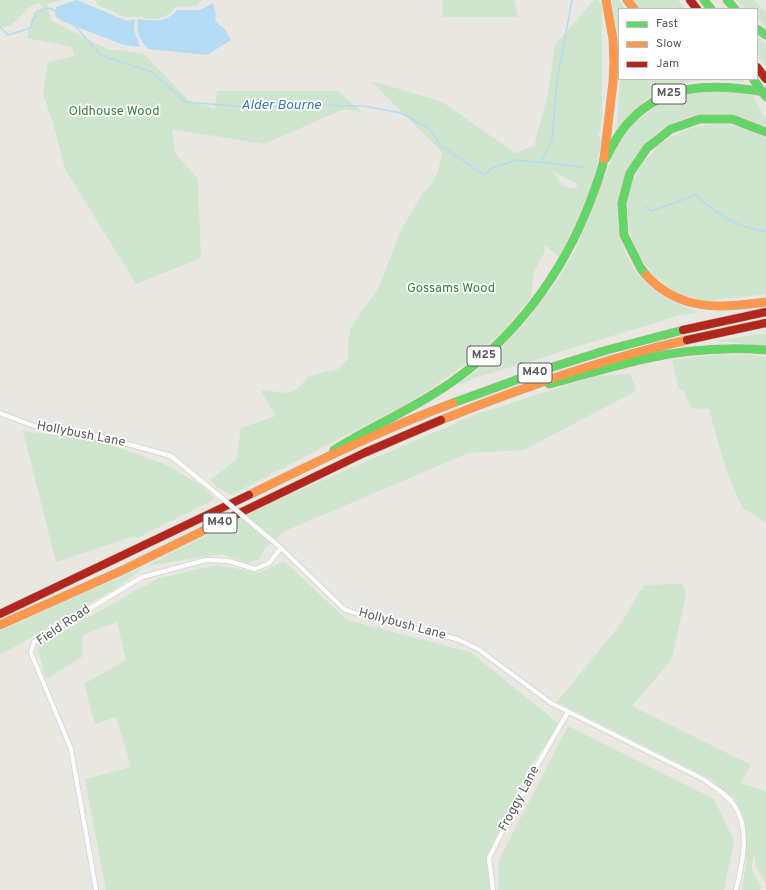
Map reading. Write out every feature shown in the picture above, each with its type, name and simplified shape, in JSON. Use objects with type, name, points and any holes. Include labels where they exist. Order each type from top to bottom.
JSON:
[{"type":"highway","name":"M25","points":[[603,164],[614,62],[606,0]]},
{"type":"highway","points":[[627,0],[633,8]]},
{"type":"highway","points":[[690,0],[696,8]]},
{"type":"highway","points":[[704,0],[710,8]]},
{"type":"highway","points":[[727,0],[735,8]]},
{"type":"highway","points":[[758,68],[766,78]]},
{"type":"highway","points":[[754,80],[766,97]]},
{"type":"highway","name":"M25","points":[[313,464],[344,444],[448,385],[480,360],[509,333],[531,308],[568,251],[585,217],[603,164],[621,131],[632,118],[650,104],[670,94],[686,89],[708,86],[738,87],[766,92]]},
{"type":"highway","points":[[766,132],[742,121],[729,118],[698,119],[665,132],[649,145],[634,164],[624,191],[621,214],[626,240],[634,259],[649,278],[665,291],[687,302],[710,306],[737,306],[766,302]]},
{"type":"highway","name":"M40","points":[[0,614],[216,512],[313,464],[418,416],[546,369],[607,350],[683,329],[766,312]]},
{"type":"highway","name":"M40","points":[[0,626],[137,563],[380,446],[440,420],[560,375],[657,347],[709,334],[766,323]]},
{"type":"highway","name":"M40","points":[[522,389],[557,382],[628,363],[677,352],[708,349],[766,350]]},
{"type":"street","name":"Hollybush Lane","points":[[0,413],[37,427],[99,436],[171,456],[281,548],[344,609],[363,616],[457,639],[478,649],[551,703],[704,779],[729,799],[737,810],[743,830],[743,858],[736,890]]},
{"type":"street","name":"Field Road","points":[[96,890],[71,749],[31,653],[34,642],[142,577],[206,560],[228,561],[255,570],[269,563],[281,548]]},
{"type":"street","name":"Froggy Lane","points":[[493,890],[489,858],[515,806],[528,788],[535,769],[568,712]]},
{"type":"green space","name":"Oldhouse Wood","points":[[0,0],[62,0],[47,4],[52,21],[109,50],[121,50],[144,54],[188,100],[215,109],[217,91],[338,91],[363,113],[344,109],[264,144],[172,129],[175,153],[198,179],[201,258],[136,284],[65,169],[53,123],[43,94],[48,62],[74,56],[72,47],[27,38],[31,20],[43,6],[38,3],[33,5],[10,25],[5,27],[0,26]]},
{"type":"green space","points":[[95,0],[202,0],[196,6],[174,7],[171,13],[158,19],[148,19],[142,17],[125,17],[98,5]]},
{"type":"green space","points":[[443,0],[514,0],[518,17],[442,17]]},
{"type":"green space","name":"Gossams Wood","points":[[594,0],[598,0],[602,6],[602,122],[598,137],[601,137],[597,165],[594,177],[576,223],[559,257],[545,245],[544,253],[534,272],[531,297],[505,329],[475,357],[429,390],[400,407],[231,495],[217,487],[210,480],[236,460],[241,428],[276,416],[262,393],[262,390],[288,393],[294,391],[309,376],[338,369],[348,359],[348,343],[351,327],[379,287],[400,232],[423,193],[428,189],[437,174],[442,152],[371,81],[441,101],[515,153],[534,146],[547,98],[555,45]],"holes":[[[552,171],[578,184],[575,189],[563,186]]]},
{"type":"green space","points":[[612,0],[619,0],[625,8],[618,8],[618,40]]},
{"type":"green space","points":[[631,0],[678,0],[684,8],[638,8]]},
{"type":"green space","points":[[736,0],[754,0],[766,12],[766,26],[758,20],[758,8],[745,8]]},
{"type":"green space","points":[[758,37],[766,44],[766,67],[758,56]]},
{"type":"green space","points":[[620,80],[704,80],[687,82],[670,87],[655,94],[627,117],[614,133],[617,126]]},
{"type":"green space","points":[[723,80],[743,80],[744,82]]},
{"type":"green space","points":[[720,89],[752,94],[766,120],[766,127],[745,119],[722,114],[707,114],[677,121],[652,137],[634,159],[622,186],[618,214],[622,243],[635,269],[657,292],[676,303],[698,312],[677,316],[475,378],[456,386],[489,361],[525,323],[558,279],[575,250],[590,215],[601,181],[605,176],[616,147],[636,119],[641,118],[657,105],[679,94]]},
{"type":"green space","points":[[720,124],[744,128],[766,139],[766,294],[706,301],[677,293],[654,276],[637,254],[629,228],[627,203],[632,183],[642,163],[653,153],[657,146],[672,136],[694,127]]},
{"type":"green space","points":[[766,333],[766,346],[717,341]]},
{"type":"green space","points":[[712,355],[753,355],[766,357],[766,523],[742,507],[726,470],[709,409],[691,408],[684,391],[679,389],[672,360]]},
{"type":"green space","points":[[631,374],[636,391],[524,450],[468,453],[285,531],[265,548],[260,559],[247,563],[222,554],[146,566],[270,503],[477,414],[596,376]]},
{"type":"green space","points":[[23,431],[101,441],[164,464],[202,486],[215,499],[137,538],[134,536],[56,562]]},
{"type":"green space","points":[[284,561],[347,620],[470,652],[559,724],[527,771],[486,858],[490,890],[106,890],[85,779],[131,767],[116,717],[95,724],[84,684],[126,660],[117,622],[83,635],[82,657],[46,679],[37,646],[159,578],[218,565],[259,573]]},
{"type":"green space","points":[[146,566],[116,588],[0,655],[0,631]]},
{"type":"green space","points":[[682,584],[686,594],[672,659],[632,706],[751,765],[741,783],[766,791],[766,884],[756,866],[754,855],[752,865],[753,872],[762,887],[760,890],[742,890],[746,863],[745,821],[734,798],[710,779],[557,702],[619,626],[644,585]]},
{"type":"green space","points":[[568,726],[714,799],[734,841],[724,890],[498,890],[499,860]]},
{"type":"water","points":[[77,0],[127,21],[135,19],[134,30],[140,47],[124,45],[64,22],[55,16],[56,7]]},
{"type":"water","points":[[213,3],[216,14],[215,20],[224,28],[231,40],[207,55],[148,49],[140,39],[137,28],[138,19],[164,19],[169,17],[177,10],[200,10]]},
{"type":"waterway","points":[[541,162],[552,139],[557,81],[572,0]]},
{"type":"waterway","name":"Alder Bourne","points":[[0,27],[8,35],[30,28],[36,12],[49,8],[57,12]]},
{"type":"waterway","name":"Alder Bourne","points":[[74,25],[102,56],[152,72],[185,102],[246,107],[307,105],[363,106],[401,113],[430,129],[440,145],[484,175],[492,168],[517,160],[584,167]]},
{"type":"waterway","name":"Alder Bourne","points":[[645,207],[652,211],[696,195],[720,214],[737,224],[756,230],[766,231]]},
{"type":"traffic: fast","points":[[704,0],[710,8]]},
{"type":"traffic: fast","points":[[727,0],[734,8]]},
{"type":"traffic: fast","points":[[758,30],[766,35]]},
{"type":"traffic: fast","points":[[754,80],[766,97]]},
{"type":"traffic: fast","points":[[606,158],[620,132],[637,114],[653,102],[670,94],[707,87],[726,87],[766,92]]},
{"type":"traffic: fast","points":[[646,275],[640,267],[624,235],[622,203],[630,173],[647,148],[671,129],[700,119],[732,119],[766,132]]},
{"type":"traffic: fast","points":[[334,450],[449,384],[495,347],[515,326],[550,280],[579,229],[600,176],[604,159]]},
{"type":"traffic: fast","points":[[453,403],[546,369],[607,350],[683,330]]},
{"type":"traffic: fast","points":[[549,384],[632,362],[674,353],[720,349],[766,350]]},
{"type":"traffic: slow","points":[[604,159],[614,63],[613,39],[606,0]]},
{"type":"traffic: slow","points":[[627,0],[633,8]]},
{"type":"traffic: slow","points":[[646,275],[659,287],[673,296],[702,305],[733,306],[766,302]]},
{"type":"traffic: slow","points":[[441,420],[562,375],[624,356],[687,340]]},
{"type":"traffic: slow","points":[[249,495],[375,435],[453,403]]},
{"type":"traffic: slow","points":[[0,625],[123,570],[223,521]]},
{"type":"traffic: jam","points":[[690,0],[696,8]]},
{"type":"traffic: jam","points":[[758,68],[766,79]]},
{"type":"traffic: jam","points":[[683,330],[766,312]]},
{"type":"traffic: jam","points":[[687,340],[766,323]]},
{"type":"traffic: jam","points":[[223,521],[364,453],[441,420]]},
{"type":"traffic: jam","points":[[0,614],[249,495]]}]
